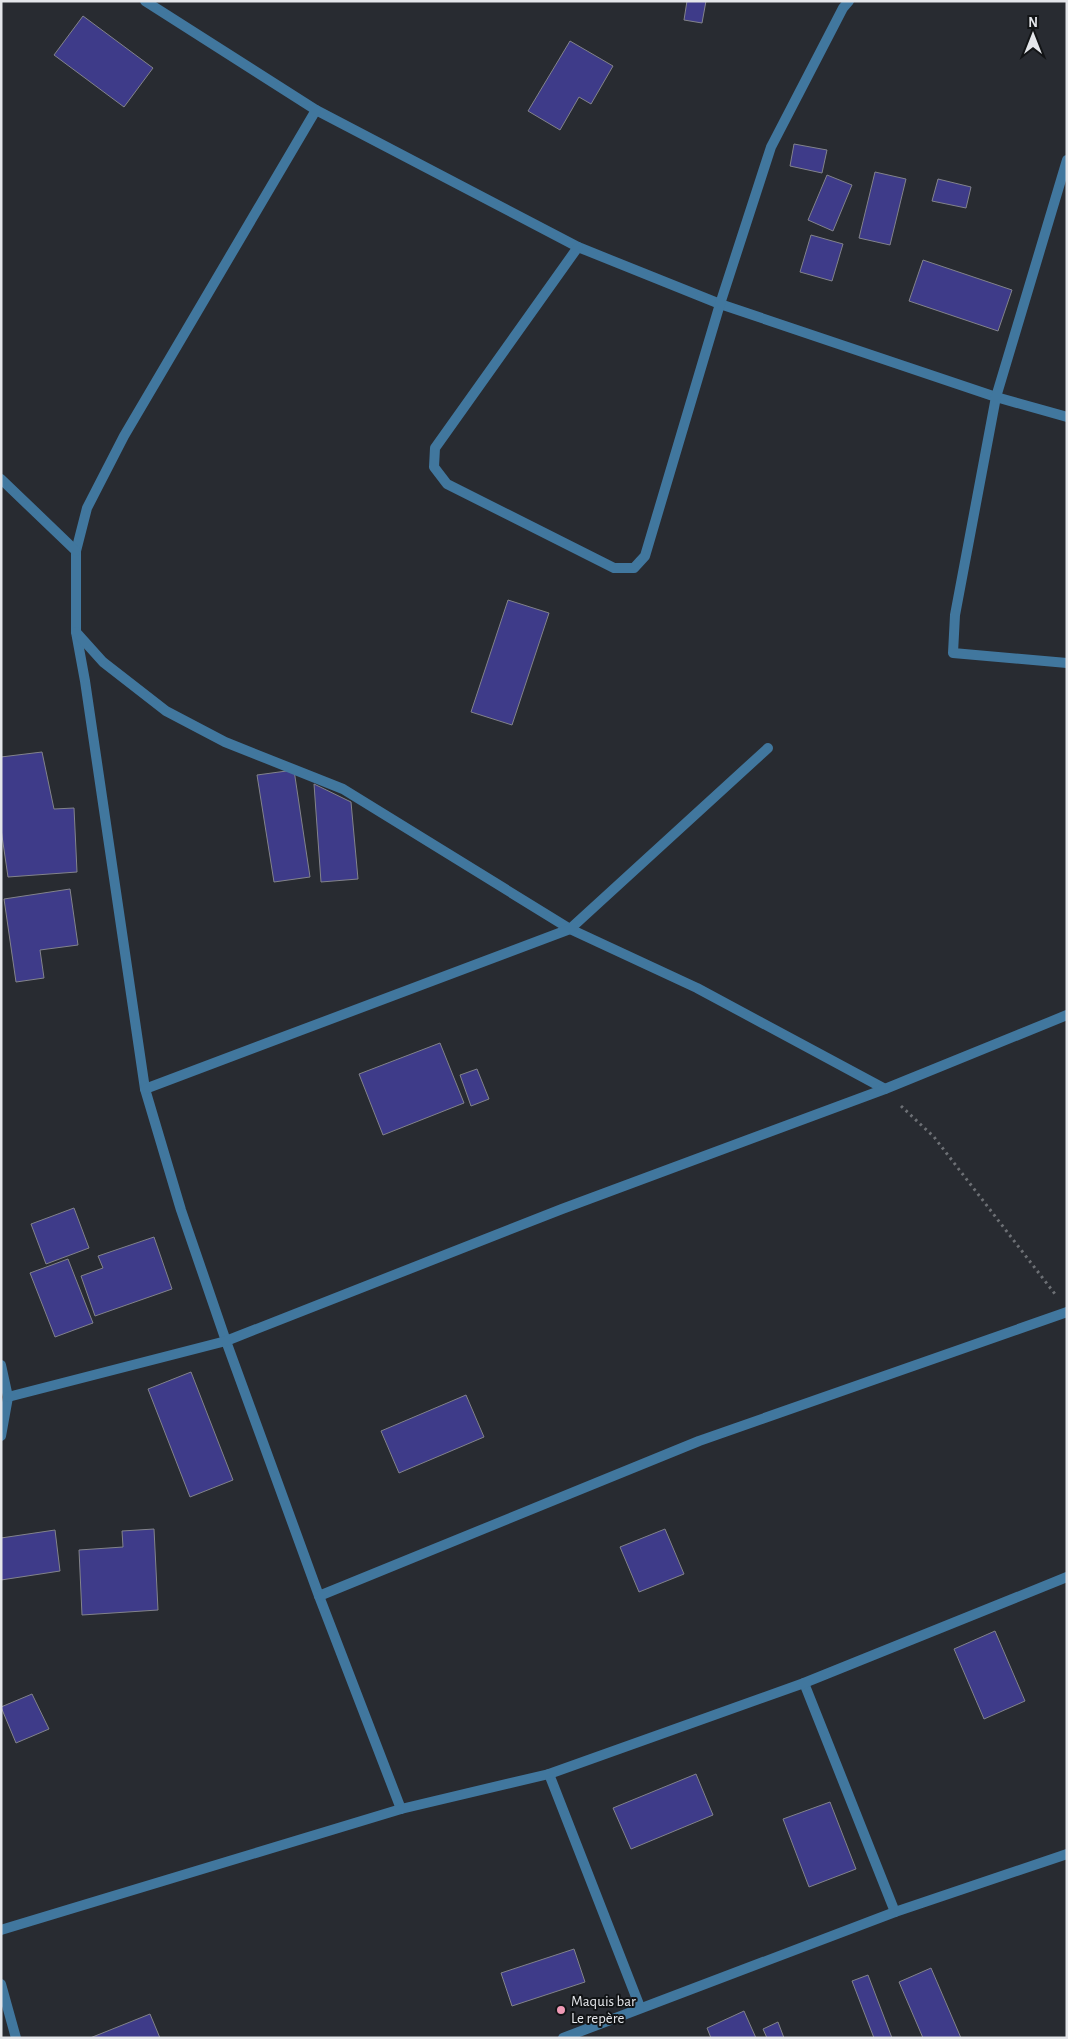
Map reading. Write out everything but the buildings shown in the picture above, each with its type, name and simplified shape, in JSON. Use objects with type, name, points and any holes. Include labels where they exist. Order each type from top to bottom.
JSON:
[{"type":"street","points":[[145,1],[316,110],[578,247],[720,304],[996,397],[1067,416]]},
{"type":"street","points":[[578,247],[435,448],[434,467],[447,484],[614,568],[634,568],[645,556],[720,304],[771,146],[843,8],[849,1]]},
{"type":"street","points":[[316,110],[124,436],[87,508],[76,551],[76,632],[145,1089],[181,1210],[226,1341],[319,1596],[401,1809]]},
{"type":"street","points":[[1067,160],[996,397],[955,615],[953,652],[1067,663]]},
{"type":"street","points":[[1,479],[76,551]]},
{"type":"street","points":[[76,632],[103,662],[166,711],[225,742],[343,789],[570,929],[696,988],[885,1089]]},
{"type":"street","points":[[145,1089],[570,929],[768,748]]},
{"type":"street","points":[[8,1398],[226,1341],[562,1209],[885,1089],[1067,1015]]},
{"type":"street","points":[[319,1596],[699,1441],[1067,1312]]},
{"type":"street","points":[[1,1365],[8,1398],[1,1436]]},
{"type":"street","points":[[1,1930],[401,1809],[549,1774],[804,1683],[1067,1577]]},
{"type":"street","points":[[804,1683],[895,1912]]},
{"type":"street","points":[[549,1774],[640,2007]]},
{"type":"street","points":[[563,2038],[640,2007],[895,1912],[1067,1854]]},
{"type":"street","points":[[1,1984],[16,2038]]},
{"type":"path","points":[[885,1089],[934,1137],[1061,1302]]},
{"type":"place","name":"Maquis bar Le repère","points":[[561,2010]]}]
